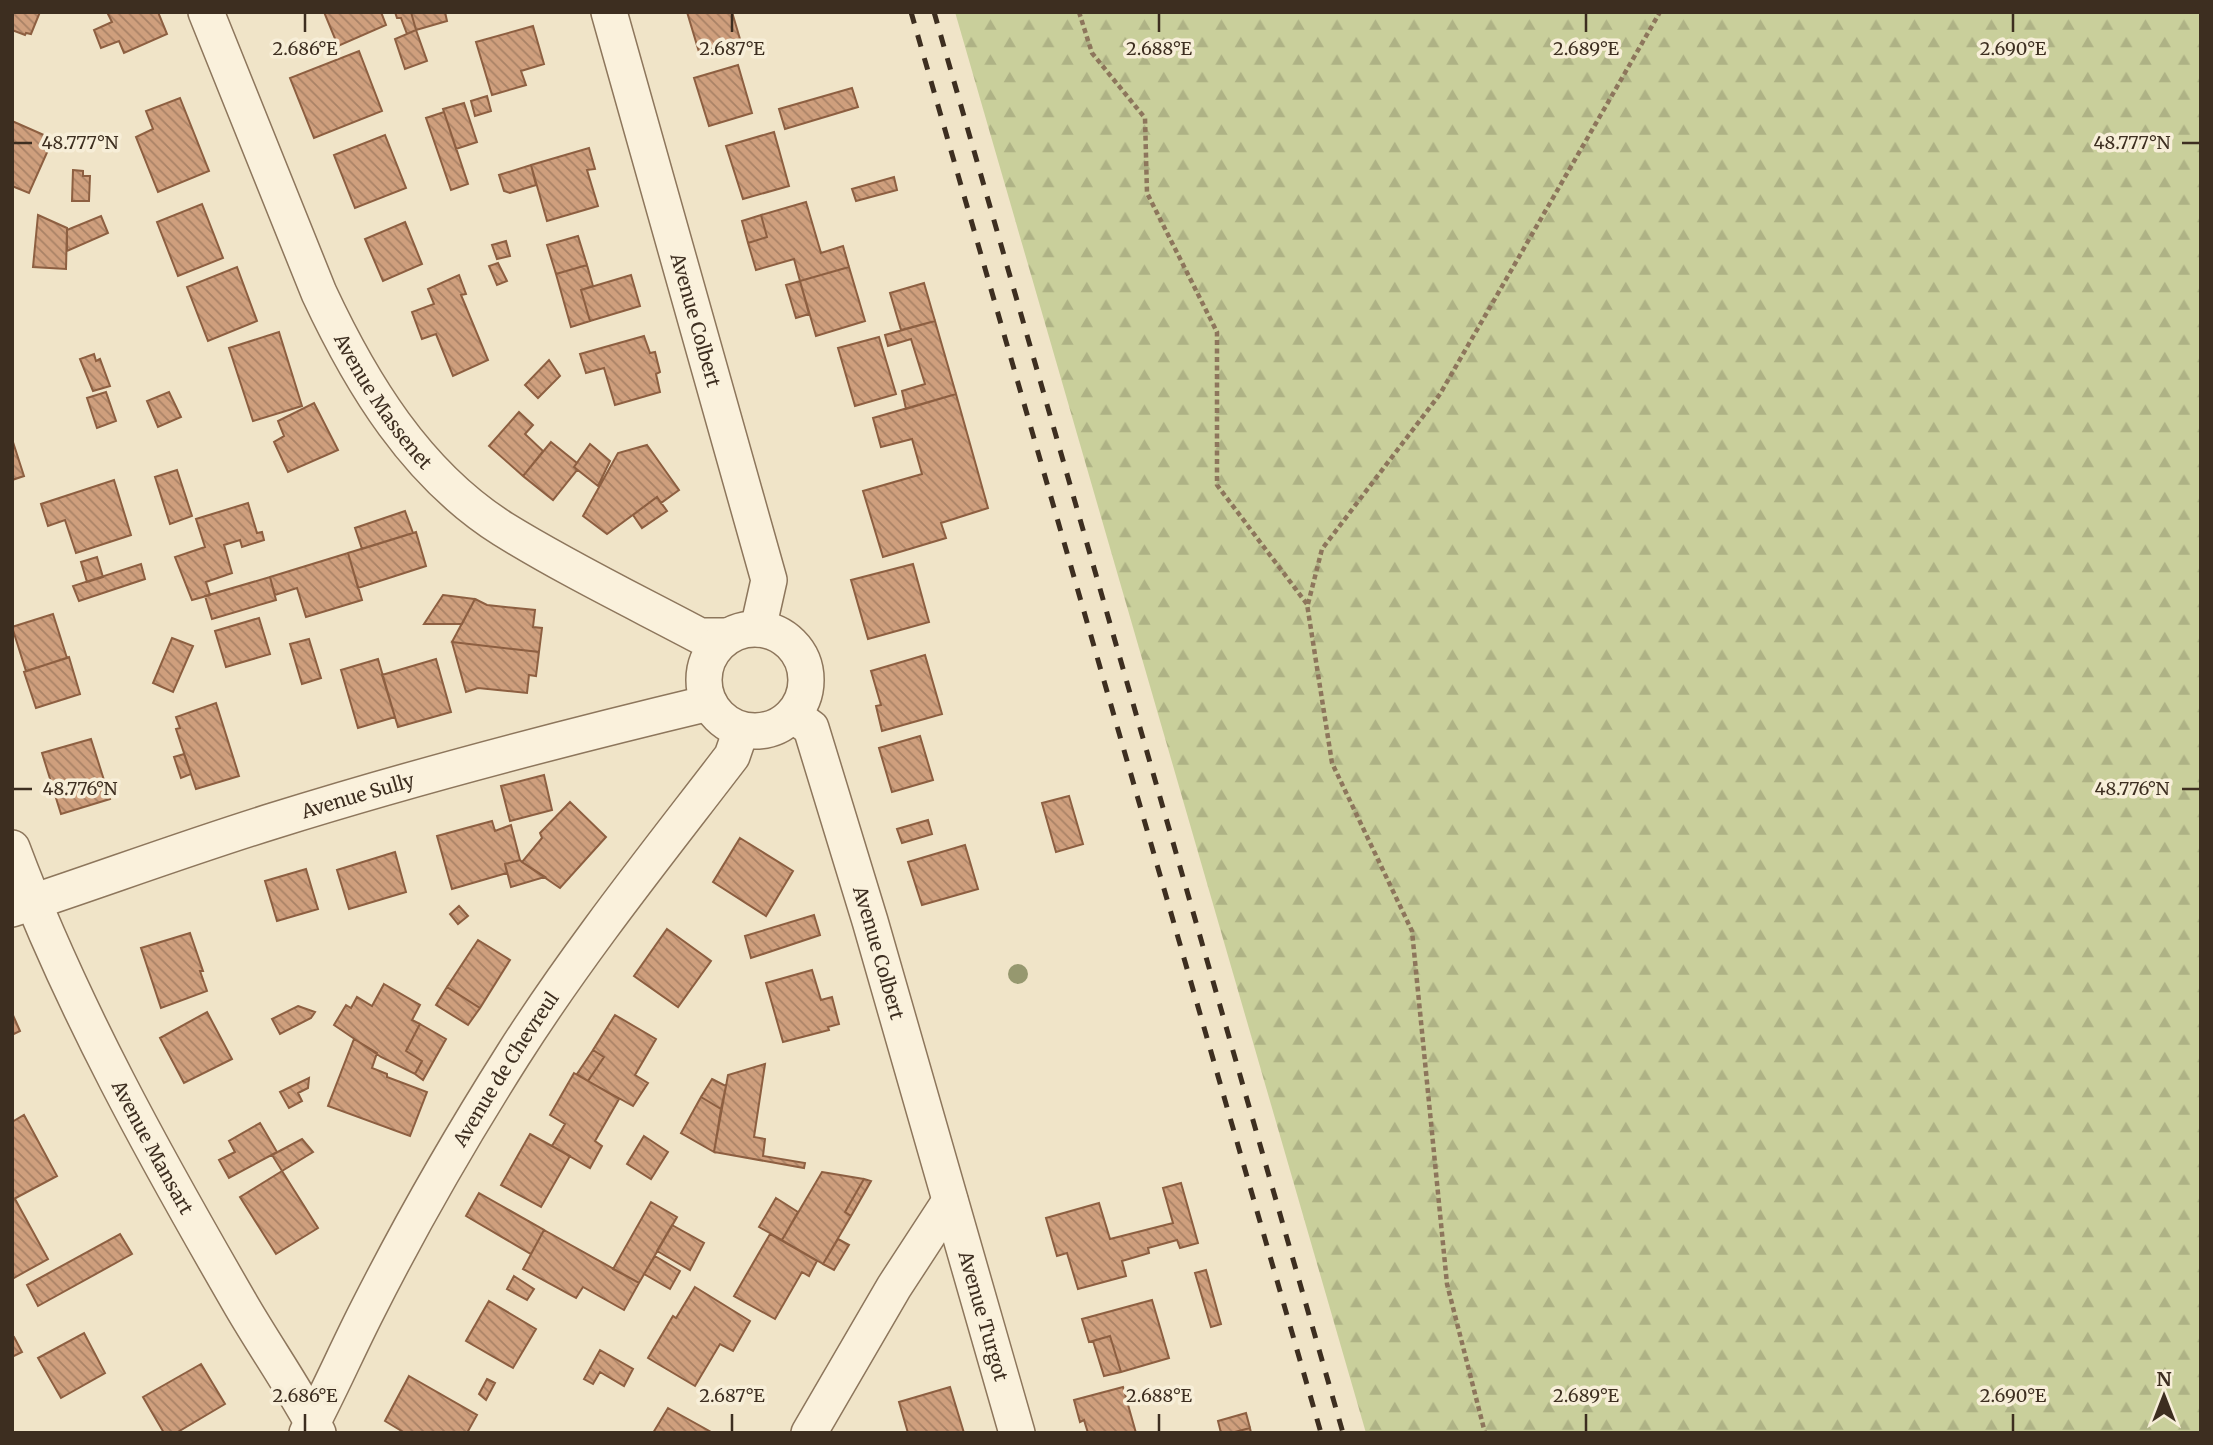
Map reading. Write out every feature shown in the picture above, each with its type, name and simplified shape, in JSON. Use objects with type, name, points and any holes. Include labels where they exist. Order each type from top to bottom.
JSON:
[{"type":"street","name":"Avenue Massenet","points":[[206,12],[313,280],[336,329],[384,411],[412,447],[443,480],[502,528],[700,636],[743,632]]},
{"type":"street","name":"Avenue Colbert","points":[[609,12],[769,580],[743,632]]},
{"type":"street","points":[[743,632],[774,633],[788,641],[799,653],[805,668],[806,685],[802,701],[793,715],[769,730],[741,730],[728,724],[717,715],[709,703],[704,688],[708,659],[717,646],[743,632]]},
{"type":"street","name":"Avenue Sully","points":[[22,906],[160,857],[288,816],[480,761],[709,703]]},
{"type":"street","name":"Avenue Colbert","points":[[793,715],[811,728],[950,1201]]},
{"type":"street","name":"Avenue de Chevreul","points":[[313,1429],[368,1308],[452,1156],[506,1066],[580,954],[732,755],[741,730]]},
{"type":"street","name":"Avenue Mansart","points":[[12,848],[22,906],[197,1228],[313,1429]]},
{"type":"street","points":[[809,1433],[894,1287],[950,1201]]},
{"type":"street","name":"Avenue Turgot","points":[[950,1201],[1017,1433]]},
{"type":"path","points":[[1079,12],[1092,52],[1144,118],[1147,193],[1217,332],[1217,485],[1307,604]]},
{"type":"path","points":[[1485,1433],[1447,1284],[1412,931],[1332,763],[1307,604],[1322,549],[1440,394],[1660,12]]},
{"type":"green space","points":[[955,12],[2201,12],[2201,1433],[1366,1433]]},
{"type":"building","points":[[12,12],[40,12],[31,34],[25,35],[12,30]]},
{"type":"building","points":[[107,12],[158,12],[167,34],[124,53],[119,41],[101,48],[94,30],[112,22]]},
{"type":"building","points":[[324,12],[381,12],[386,25],[338,46]]},
{"type":"building","points":[[395,12],[411,12],[416,30],[407,34],[401,18],[397,18]]},
{"type":"building","points":[[411,12],[445,12],[447,21],[416,30]]},
{"type":"building","points":[[687,12],[732,12],[740,39],[699,52]]},
{"type":"building","points":[[533,26],[544,64],[521,71],[526,85],[492,95],[476,42]]},
{"type":"building","points":[[416,30],[427,61],[405,69],[395,39]]},
{"type":"building","points":[[359,51],[382,111],[314,138],[290,78]]},
{"type":"building","points":[[738,65],[752,113],[709,126],[694,78]]},
{"type":"building","points":[[852,88],[858,107],[785,129],[779,109]]},
{"type":"building","points":[[487,96],[491,111],[475,116],[471,101]]},
{"type":"building","points":[[180,98],[209,171],[158,192],[136,137],[153,129],[146,111]]},
{"type":"building","points":[[464,103],[477,142],[456,149],[443,109]]},
{"type":"building","points":[[444,112],[468,184],[451,190],[426,118]]},
{"type":"building","points":[[12,121],[53,139],[29,193],[12,186]]},
{"type":"building","points":[[774,132],[789,186],[743,199],[726,146]]},
{"type":"building","points":[[385,135],[406,188],[355,208],[334,155]]},
{"type":"building","points":[[589,148],[595,169],[587,170],[598,206],[547,221],[531,165]]},
{"type":"building","points":[[531,165],[536,185],[510,193],[504,191],[499,175]]},
{"type":"building","points":[[73,170],[83,171],[83,176],[90,176],[89,201],[72,201]]},
{"type":"building","points":[[894,177],[897,190],[856,201],[852,189]]},
{"type":"building","points":[[806,202],[821,253],[843,246],[849,267],[800,281],[794,259],[756,270],[748,243],[767,237],[761,215]]},
{"type":"building","points":[[202,204],[223,258],[178,276],[157,222]]},
{"type":"building","points":[[38,215],[67,228],[66,269],[33,267]]},
{"type":"building","points":[[761,215],[767,237],[748,243],[742,221]]},
{"type":"building","points":[[101,216],[108,233],[67,251],[67,230]]},
{"type":"building","points":[[405,222],[422,264],[383,281],[365,239]]},
{"type":"building","points":[[578,236],[587,265],[556,274],[547,245]]},
{"type":"building","points":[[506,241],[510,256],[497,259],[492,245]]},
{"type":"building","points":[[498,263],[507,281],[497,285],[489,266]]},
{"type":"building","points":[[587,265],[593,286],[581,290],[590,321],[571,327],[556,274]]},
{"type":"building","points":[[237,267],[257,321],[208,341],[187,287]]},
{"type":"building","points":[[849,267],[865,321],[816,336],[800,281]]},
{"type":"building","points":[[459,275],[466,294],[461,295],[488,360],[453,376],[436,334],[422,339],[412,312],[434,304],[428,289]]},
{"type":"building","points":[[631,275],[640,306],[590,321],[581,290]]},
{"type":"building","points":[[800,281],[809,314],[796,318],[786,285]]},
{"type":"building","points":[[924,283],[935,321],[901,330],[890,293]]},
{"type":"building","points":[[935,321],[956,394],[906,409],[902,391],[925,384],[911,339],[888,346],[885,335]]},
{"type":"building","points":[[279,332],[302,406],[253,421],[229,348]]},
{"type":"building","points":[[644,336],[650,353],[655,352],[660,372],[656,374],[660,392],[615,405],[604,368],[586,373],[580,354]]},
{"type":"building","points":[[879,337],[896,394],[855,406],[838,348]]},
{"type":"building","points":[[94,354],[96,361],[100,359],[110,386],[93,391],[80,359]]},
{"type":"building","points":[[549,360],[560,376],[538,398],[525,385]]},
{"type":"building","points":[[106,392],[116,421],[97,428],[87,398]]},
{"type":"building","points":[[169,392],[181,417],[158,427],[147,401]]},
{"type":"building","points":[[956,394],[988,508],[941,523],[946,538],[883,557],[863,491],[922,474],[912,439],[881,447],[873,418]]},
{"type":"building","points":[[314,403],[338,450],[288,472],[274,442],[284,436],[278,421]]},
{"type":"building","points":[[519,412],[533,425],[525,434],[543,451],[523,476],[489,446]]},
{"type":"building","points":[[12,439],[24,476],[12,480]]},
{"type":"building","points":[[551,442],[577,463],[574,467],[577,470],[553,500],[523,476]]},
{"type":"building","points":[[590,444],[610,461],[598,486],[574,467]]},
{"type":"building","points":[[647,445],[679,490],[661,503],[657,497],[607,534],[583,516],[618,453]]},
{"type":"building","points":[[177,470],[192,516],[170,524],[155,477]]},
{"type":"building","points":[[114,480],[131,535],[76,553],[65,520],[48,526],[41,504]]},
{"type":"building","points":[[657,497],[667,511],[642,528],[633,515]]},
{"type":"building","points":[[248,503],[257,533],[262,532],[264,540],[242,547],[240,540],[224,545],[232,573],[206,582],[210,595],[192,600],[175,557],[205,547],[196,519]]},
{"type":"building","points":[[405,511],[413,533],[362,549],[355,528]]},
{"type":"building","points":[[416,532],[426,566],[358,588],[348,553]]},
{"type":"building","points":[[348,553],[362,600],[306,617],[297,588],[275,595],[270,577]]},
{"type":"building","points":[[97,557],[103,577],[87,582],[81,562]]},
{"type":"building","points":[[141,564],[145,579],[79,601],[73,586]]},
{"type":"building","points":[[913,564],[929,622],[868,639],[851,580]]},
{"type":"building","points":[[270,577],[276,600],[212,619],[205,596]]},
{"type":"building","points":[[443,595],[475,599],[462,624],[424,624]]},
{"type":"building","points":[[475,599],[487,605],[535,610],[533,627],[542,628],[539,652],[452,642]]},
{"type":"building","points":[[53,614],[67,658],[26,671],[12,627]]},
{"type":"building","points":[[259,618],[270,654],[226,667],[215,631]]},
{"type":"building","points":[[172,638],[193,646],[173,692],[153,683]]},
{"type":"building","points":[[309,639],[321,678],[302,684],[290,644]]},
{"type":"building","points":[[452,642],[539,652],[536,676],[529,675],[527,693],[478,688],[466,692]]},
{"type":"building","points":[[925,655],[942,714],[882,731],[876,706],[881,705],[871,671]]},
{"type":"building","points":[[69,657],[80,694],[36,708],[24,672]]},
{"type":"building","points":[[378,659],[395,717],[358,728],[341,670]]},
{"type":"building","points":[[436,659],[451,712],[398,727],[382,675]]},
{"type":"building","points":[[216,703],[239,776],[196,789],[176,729],[180,728],[176,717]]},
{"type":"building","points":[[920,736],[933,780],[892,792],[879,748]]},
{"type":"building","points":[[91,739],[110,799],[61,814],[42,753]]},
{"type":"building","points":[[184,754],[191,774],[181,778],[174,757]]},
{"type":"building","points":[[544,775],[552,810],[510,821],[501,786]]},
{"type":"building","points":[[1069,796],[1083,844],[1056,852],[1042,803]]},
{"type":"building","points":[[570,802],[606,837],[560,888],[522,862],[542,838],[540,833]]},
{"type":"building","points":[[928,820],[932,834],[902,843],[897,829]]},
{"type":"building","points":[[492,821],[495,831],[511,825],[520,860],[505,864],[507,873],[452,889],[437,836]]},
{"type":"building","points":[[740,838],[793,871],[766,916],[713,882]]},
{"type":"building","points":[[965,845],[978,889],[922,905],[908,862]]},
{"type":"building","points":[[395,852],[406,892],[349,909],[337,870]]},
{"type":"building","points":[[520,860],[545,877],[511,887],[505,864]]},
{"type":"building","points":[[306,869],[318,909],[277,921],[265,881]]},
{"type":"building","points":[[459,906],[468,916],[458,924],[450,914]]},
{"type":"building","points":[[814,915],[820,935],[751,958],[745,936]]},
{"type":"building","points":[[667,929],[711,961],[678,1007],[634,976]]},
{"type":"building","points":[[190,933],[207,991],[161,1008],[141,948]]},
{"type":"building","points":[[478,940],[510,960],[480,1008],[447,987]]},
{"type":"building","points":[[812,970],[821,1000],[832,997],[839,1024],[828,1027],[829,1030],[783,1042],[766,983]]},
{"type":"building","points":[[384,984],[420,1005],[412,1020],[420,1024],[406,1051],[422,1061],[415,1074],[381,1057],[334,1025],[346,1005],[351,1008],[357,997],[372,1006]]},
{"type":"building","points":[[447,987],[480,1008],[468,1025],[436,1005]]},
{"type":"building","points":[[298,1006],[315,1012],[311,1018],[280,1034],[272,1019]]},
{"type":"building","points":[[207,1012],[232,1059],[184,1083],[160,1038]]},
{"type":"building","points":[[12,1013],[20,1031],[12,1035]]},
{"type":"building","points":[[615,1015],[656,1039],[635,1075],[648,1083],[633,1106],[588,1081],[604,1057],[593,1050]]},
{"type":"building","points":[[420,1024],[446,1039],[423,1080],[415,1074],[422,1061],[406,1051]]},
{"type":"building","points":[[354,1039],[377,1053],[372,1068],[387,1074],[387,1077],[427,1092],[410,1136],[328,1106]]},
{"type":"building","points":[[593,1050],[604,1057],[588,1081],[577,1074]]},
{"type":"building","points":[[765,1064],[754,1137],[765,1139],[763,1156],[805,1163],[804,1168],[714,1152],[728,1075]]},
{"type":"building","points":[[574,1073],[619,1099],[595,1141],[602,1146],[590,1168],[552,1146],[565,1124],[550,1115]]},
{"type":"building","points":[[309,1078],[308,1088],[298,1093],[302,1101],[289,1108],[280,1092]]},
{"type":"building","points":[[712,1079],[726,1086],[721,1109],[701,1097]]},
{"type":"building","points":[[701,1097],[721,1109],[714,1152],[681,1133]]},
{"type":"building","points":[[24,1115],[57,1176],[12,1200],[12,1122]]},
{"type":"building","points":[[260,1123],[277,1152],[229,1178],[219,1160],[235,1152],[229,1141]]},
{"type":"building","points":[[530,1134],[570,1156],[541,1207],[501,1185]]},
{"type":"building","points":[[644,1136],[668,1152],[651,1179],[627,1164]]},
{"type":"building","points":[[302,1139],[313,1152],[282,1171],[272,1155]]},
{"type":"building","points":[[282,1171],[318,1228],[276,1254],[240,1197]]},
{"type":"building","points":[[822,1172],[864,1179],[845,1212],[851,1216],[823,1264],[782,1240]]},
{"type":"building","points":[[864,1179],[871,1181],[851,1216],[845,1212]]},
{"type":"building","points":[[1181,1183],[1198,1243],[1180,1248],[1177,1240],[1148,1248],[1149,1253],[1122,1261],[1126,1276],[1078,1289],[1067,1253],[1057,1256],[1046,1218],[1099,1203],[1110,1239],[1173,1223],[1163,1188]]},
{"type":"building","points":[[479,1193],[544,1230],[531,1254],[466,1216]]},
{"type":"building","points":[[776,1198],[798,1212],[782,1240],[759,1227]]},
{"type":"building","points":[[15,1199],[48,1259],[12,1279],[12,1200]]},
{"type":"building","points":[[651,1202],[677,1217],[639,1283],[613,1269]]},
{"type":"building","points":[[672,1225],[704,1243],[690,1270],[657,1251]]},
{"type":"building","points":[[544,1230],[639,1283],[624,1310],[583,1287],[576,1298],[523,1269]]},
{"type":"building","points":[[120,1234],[132,1254],[38,1306],[27,1285]]},
{"type":"building","points":[[770,1234],[817,1261],[809,1276],[802,1272],[775,1319],[734,1296]]},
{"type":"building","points":[[838,1239],[849,1245],[834,1270],[823,1264]]},
{"type":"building","points":[[655,1256],[680,1271],[670,1289],[644,1274]]},
{"type":"building","points":[[1206,1270],[1221,1324],[1211,1327],[1195,1273]]},
{"type":"building","points":[[514,1276],[534,1289],[527,1300],[507,1289]]},
{"type":"building","points":[[695,1287],[750,1321],[733,1351],[720,1344],[695,1386],[648,1358],[673,1316],[676,1318]]},
{"type":"building","points":[[1152,1300],[1169,1358],[1121,1372],[1110,1336],[1089,1342],[1082,1319]]},
{"type":"building","points":[[489,1301],[536,1329],[513,1368],[466,1341]]},
{"type":"building","points":[[84,1333],[105,1373],[61,1398],[38,1358]]},
{"type":"building","points":[[1110,1336],[1121,1372],[1104,1376],[1093,1341]]},
{"type":"building","points":[[14,1337],[22,1352],[12,1357],[12,1338]]},
{"type":"building","points":[[600,1350],[633,1369],[624,1386],[600,1372],[593,1384],[584,1379]]},
{"type":"building","points":[[201,1364],[225,1404],[176,1433],[164,1433],[143,1397]]},
{"type":"building","points":[[409,1376],[477,1415],[467,1433],[405,1433],[385,1421]]},
{"type":"building","points":[[487,1379],[495,1383],[486,1400],[479,1394]]},
{"type":"building","points":[[950,1387],[964,1433],[908,1433],[899,1402]]},
{"type":"building","points":[[1123,1387],[1136,1433],[1088,1433],[1084,1420],[1080,1422],[1074,1400]]},
{"type":"building","points":[[668,1408],[711,1432],[653,1433]]},
{"type":"building","points":[[1246,1413],[1250,1428],[1221,1433],[1218,1421]]},
{"type":"building","points":[[1250,1428],[1251,1433],[1231,1433]]},
{"type":"railway","points":[[911,12],[1321,1433]]},
{"type":"railway","points":[[934,12],[1343,1433]]}]
